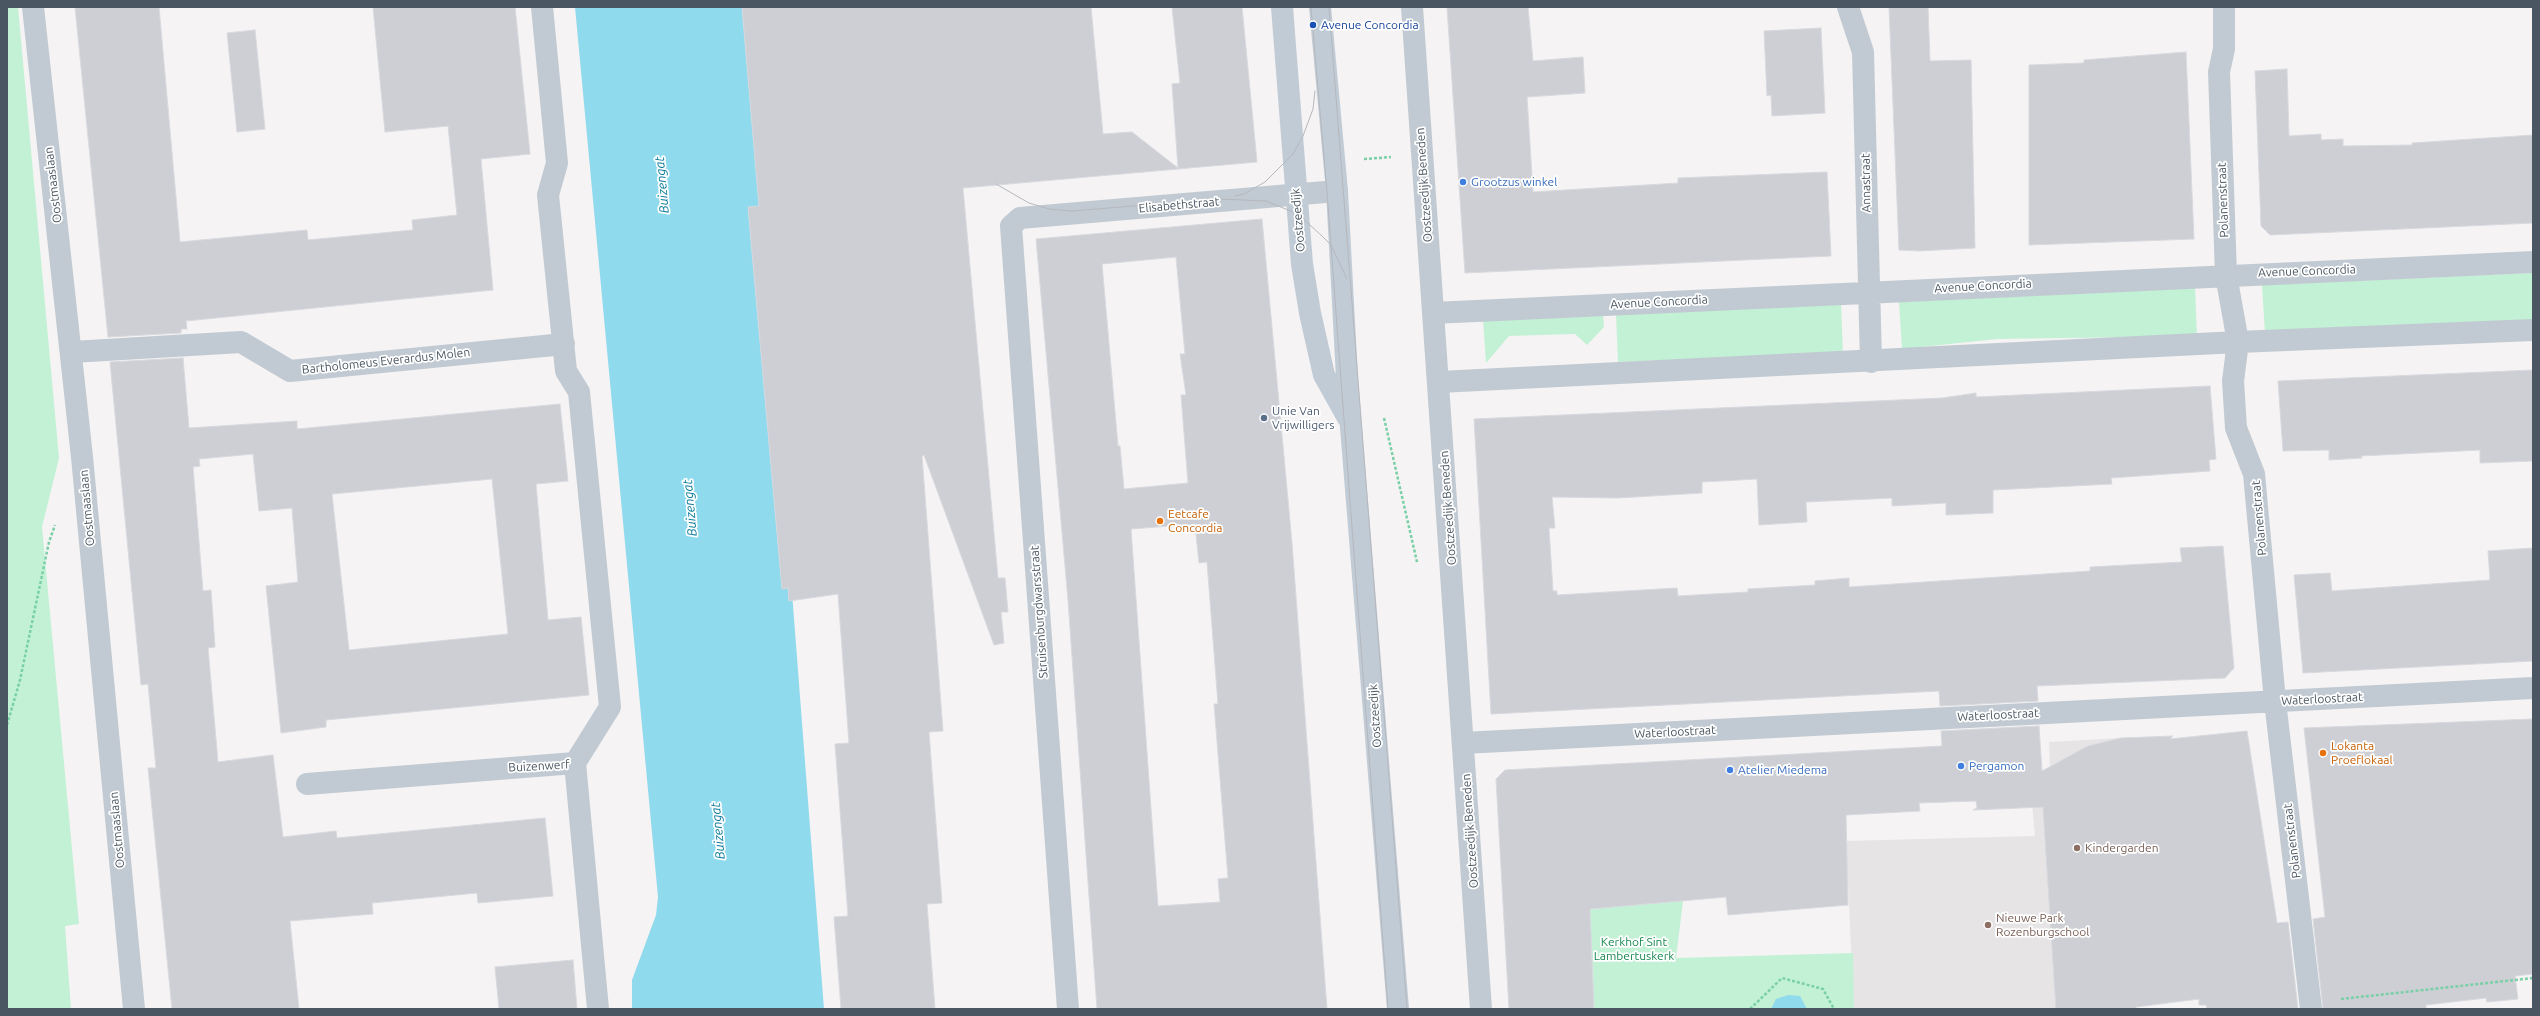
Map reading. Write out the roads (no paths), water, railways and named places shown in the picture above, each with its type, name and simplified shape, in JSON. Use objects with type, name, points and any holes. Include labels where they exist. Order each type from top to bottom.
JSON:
[{"type":"street","name":"Oostmaaslaan","points":[[33,7],[72,352],[134,1009]]},
{"type":"street","points":[[542,7],[557,163],[548,195],[566,371],[579,392],[610,707],[575,762]]},
{"type":"street","name":"Oostzeedijk","points":[[1282,7],[1296,195],[1303,271],[1310,313],[1324,375],[1352,424]]},
{"type":"street","name":"Oostzeedijk","points":[[1320,7],[1337,191],[1352,424],[1398,1009]]},
{"type":"street","name":"Oostzeedijk Beneden","points":[[1412,7],[1464,743],[1481,1009]]},
{"type":"street","name":"Annastraat","points":[[1848,7],[1863,52],[1871,362]]},
{"type":"street","name":"Polanenstraat","points":[[2224,7],[2224,49],[2218,72],[2226,275],[2238,342],[2233,382],[2236,428],[2254,474],[2275,701],[2311,1006]]},
{"type":"street","name":"Elisabethstraat","points":[[1020,218],[1337,191]]},
{"type":"street","name":"Struisenburgdwarsstraat","points":[[1020,218],[1011,226],[1068,1009]]},
{"type":"street","name":"Avenue Concordia","points":[[1433,313],[2226,275],[2533,262]]},
{"type":"street","points":[[1439,382],[1871,362],[2238,342],[2533,330]]},
{"type":"street","name":"Bartholomeus Everardus Molen","points":[[72,352],[241,342],[290,371],[564,344]]},
{"type":"street","name":"Waterloostraat","points":[[1464,743],[2533,688]]},
{"type":"street","name":"Buizenwerf","points":[[307,784],[575,762],[598,1009]]},
{"type":"water","name":"Buizengat","points":[[575,7],[747,7],[824,1009],[632,1009],[632,980],[656,915],[658,897]]},
{"type":"water","points":[[1788,995],[1800,996],[1807,1009],[1771,1009],[1776,999]]},
{"type":"tram line","points":[[1311,7],[1327,192],[1388,1009]]},
{"type":"tram line","points":[[1329,7],[1407,1009]]},
{"type":"tram line","points":[[1235,196],[1244,194],[1265,182],[1293,154],[1303,136],[1313,109],[1315,91]]},
{"type":"tram line","points":[[996,184],[1029,203],[1049,209],[1072,211],[1219,199],[1266,201],[1298,214],[1322,236],[1331,245],[1347,279]]},
{"type":"place","name":"Avenue Concordia","points":[[1313,25]]},
{"type":"place","name":"Grootzus winkel","points":[[1463,182]]},
{"type":"place","name":"Unie Van Vrijwilligers","points":[[1264,418]]},
{"type":"place","name":"Eetcafe Concordia","points":[[1160,521]]},
{"type":"place","name":"Lokanta Proeflokaal","points":[[2323,753]]},
{"type":"place","name":"Pergamon","points":[[1961,766]]},
{"type":"place","name":"Atelier Miedema","points":[[1730,770]]},
{"type":"place","name":"Kindergarden","points":[[2077,848]]},
{"type":"place","name":"Nieuwe Park Rozenburgschool","points":[[1988,925]]},
{"type":"park label","name":"Kerkhof Sint Lambertuskerk","points":[[1634,949]]}]
